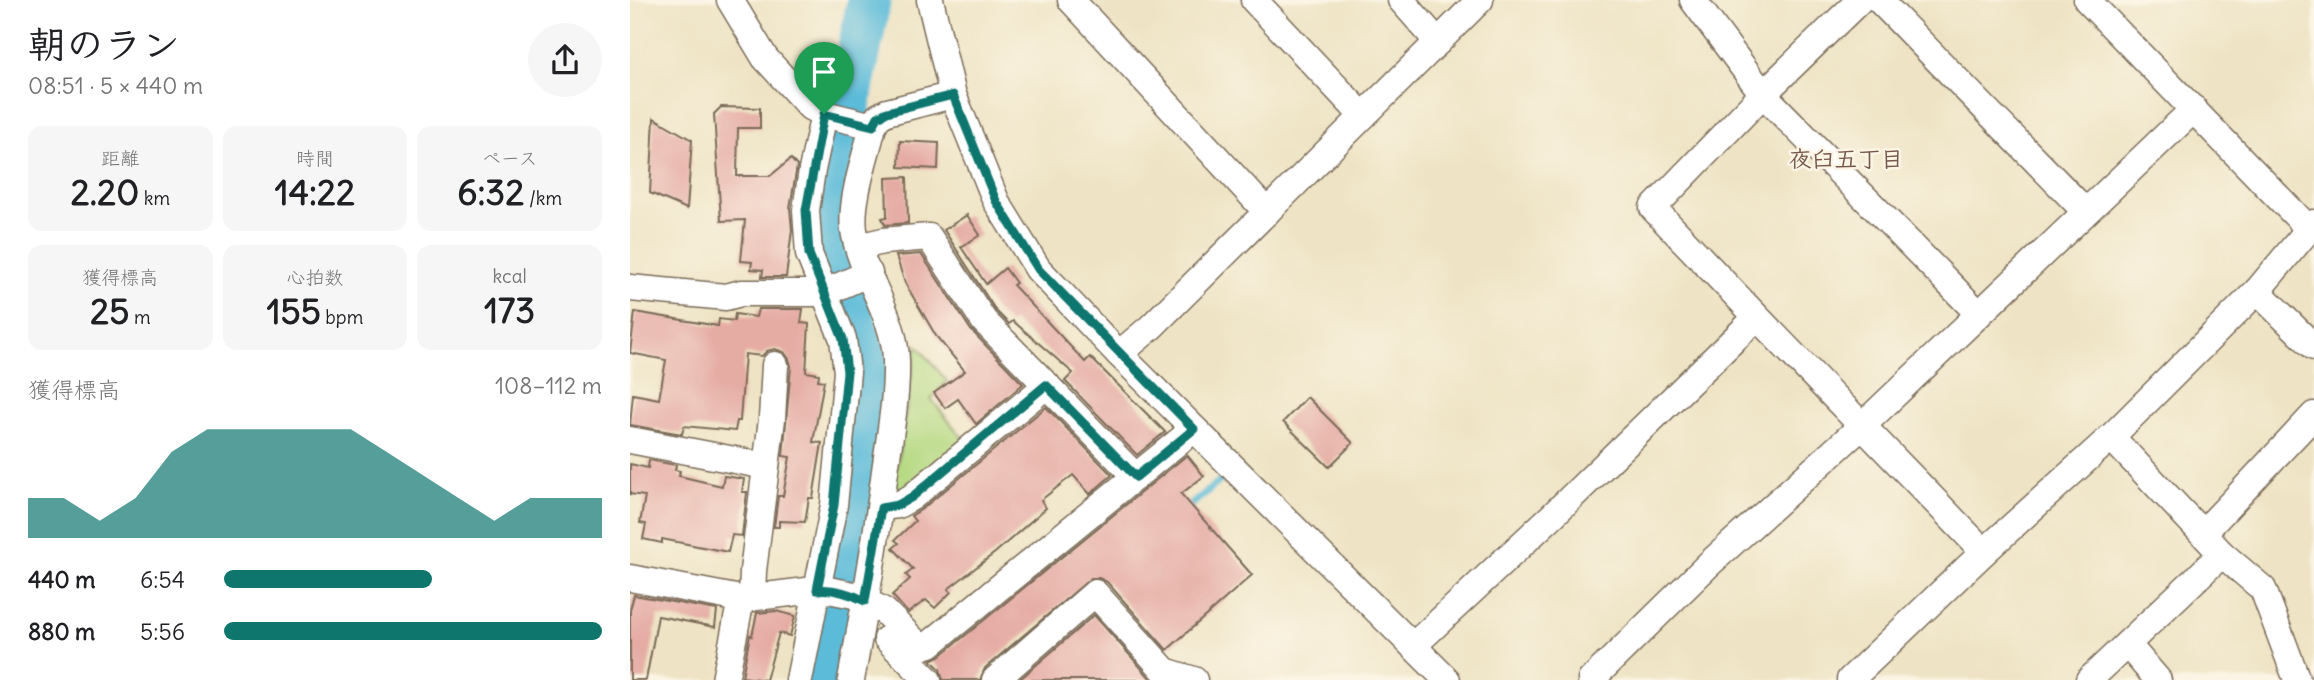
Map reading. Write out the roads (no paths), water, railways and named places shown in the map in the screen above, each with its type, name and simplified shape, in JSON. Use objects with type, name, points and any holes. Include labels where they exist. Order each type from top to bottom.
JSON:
[{"type":"street","points":[[730,0],[765,58],[810,107],[829,115],[868,124]]},
{"type":"street","points":[[930,0],[953,95],[996,201],[1038,269],[1119,354],[1447,680]]},
{"type":"street","points":[[1071,0],[1267,212]]},
{"type":"street","points":[[1254,0],[1363,116]]},
{"type":"street","points":[[1401,0],[1438,42]]},
{"type":"street","points":[[1119,354],[1152,327],[1480,0]]},
{"type":"street","points":[[1693,0],[1763,94],[1979,314]]},
{"type":"street","points":[[1860,0],[1763,94],[1653,208],[1984,552]]},
{"type":"street","points":[[1879,0],[2085,211]]},
{"type":"street","points":[[1850,680],[1984,552],[2111,437],[2257,291],[2311,226],[2087,0]]},
{"type":"street","points":[[851,680],[881,508],[895,402],[896,357],[887,318],[858,247],[854,228],[868,124],[887,112],[953,95]]},
{"type":"street","points":[[1591,680],[1709,564],[1863,425],[2194,109]]},
{"type":"street","points":[[800,680],[834,505],[847,372],[843,339],[809,254],[806,210],[829,115]]},
{"type":"street","points":[[858,247],[883,241],[929,237],[984,321],[1136,477]]},
{"type":"street","points":[[630,288],[726,297],[741,293],[824,293],[869,273]]},
{"type":"street","points":[[2257,291],[2314,347]]},
{"type":"street","points":[[1413,646],[1552,516],[1756,318]]},
{"type":"street","points":[[726,680],[753,571],[775,365]]},
{"type":"street","points":[[881,508],[898,505],[912,497],[1046,385]]},
{"type":"street","points":[[2203,533],[2314,415]]},
{"type":"street","points":[[630,578],[747,599],[823,589],[854,595],[884,611],[920,647],[930,644],[1194,429]]},
{"type":"street","points":[[2111,437],[2222,554],[2263,589],[2297,680]]},
{"type":"street","points":[[630,440],[766,466]]},
{"type":"street","points":[[2089,680],[2222,554]]},
{"type":"street","points":[[995,680],[1095,593],[1165,671],[1194,680]]},
{"type":"street","points":[[865,601],[881,632],[928,680]]},
{"type":"street","points":[[2127,644],[2158,680]]},
{"type":"waterway","points":[[822,680],[853,513],[868,366],[824,229],[869,0]]},
{"type":"waterway","points":[[1185,510],[1221,480]]},
{"type":"district","name":"夜臼五丁目","points":[[1846,159]]}]
